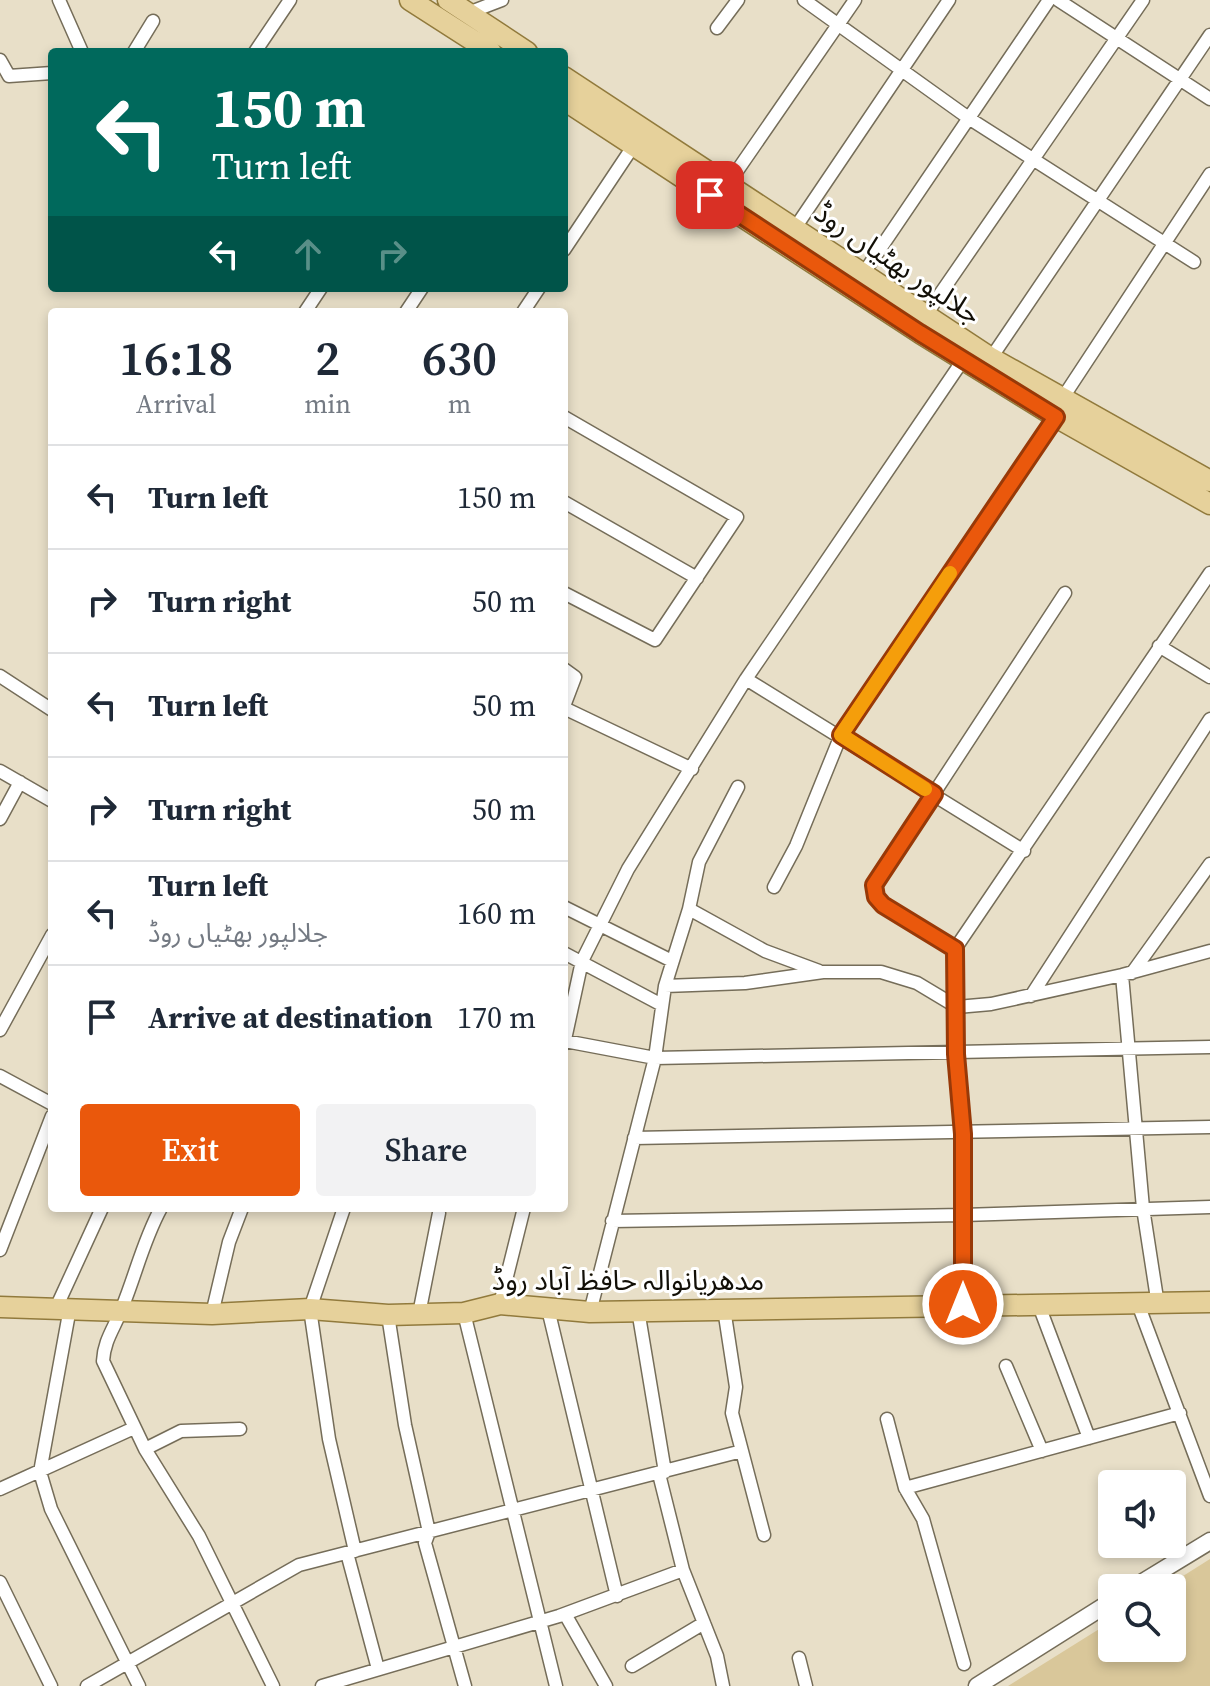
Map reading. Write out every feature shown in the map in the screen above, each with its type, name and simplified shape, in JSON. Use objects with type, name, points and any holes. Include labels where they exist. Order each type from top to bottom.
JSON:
[{"type":"main road","points":[[410,0],[485,48]]},
{"type":"main road","points":[[448,0],[521,48]]},
{"type":"main road","name":"جلالپور بھٹیاں روڈ","points":[[568,80],[991,358],[1059,408],[1210,504]]},
{"type":"main road","name":"جلالپور بھٹیاں روڈ","points":[[568,103],[963,360],[1210,481]]},
{"type":"main road","name":"مدھریانوالہ حافظ آباد روڈ","points":[[0,1307],[212,1314],[310,1309],[388,1315],[464,1313],[500,1304],[590,1312],[1210,1302]]},
{"type":"street","points":[[59,0],[80,48]]},
{"type":"street","points":[[258,48],[290,0]]},
{"type":"street","points":[[468,13],[502,0]]},
{"type":"street","points":[[717,28],[738,0]]},
{"type":"street","points":[[804,0],[970,119],[1194,262]]},
{"type":"street","points":[[728,184],[855,0]]},
{"type":"street","points":[[795,228],[949,0]]},
{"type":"street","points":[[863,274],[1049,0]]},
{"type":"street","points":[[1058,0],[1210,99]]},
{"type":"street","points":[[925,316],[1143,0]]},
{"type":"street","points":[[136,48],[153,21]]},
{"type":"street","points":[[991,358],[1210,35]]},
{"type":"street","points":[[0,60],[9,76],[48,73]]},
{"type":"street","points":[[568,244],[634,145]]},
{"type":"street","points":[[774,887],[796,846],[841,735],[1059,408],[1210,174]]},
{"type":"street","points":[[568,1024],[582,961],[599,923],[746,679],[963,360]]},
{"type":"street","points":[[568,419],[737,517],[659,636],[650,641],[568,595]]},
{"type":"street","points":[[568,504],[697,578]]},
{"type":"street","points":[[963,1304],[963,1134],[956,1054],[955,949],[1210,573]]},
{"type":"street","points":[[955,949],[883,905],[876,897],[874,885],[1065,593]]},
{"type":"street","points":[[1159,646],[1210,677]]},
{"type":"street","points":[[568,672],[575,677],[575,683],[568,698]]},
{"type":"street","points":[[0,676],[48,707]]},
{"type":"street","points":[[746,679],[1024,851]]},
{"type":"street","points":[[568,709],[692,769]]},
{"type":"street","points":[[1031,996],[1210,719]]},
{"type":"street","points":[[0,771],[48,799]]},
{"type":"street","points":[[0,819],[20,782]]},
{"type":"street","points":[[590,1312],[655,1058],[660,1004],[689,909],[699,862],[738,787]]},
{"type":"street","points":[[1210,864],[1127,974],[1148,1304],[1180,1413],[1210,1496]]},
{"type":"street","points":[[568,909],[672,961]]},
{"type":"street","points":[[689,909],[765,951],[823,972]]},
{"type":"street","points":[[0,1030],[48,942]]},
{"type":"street","points":[[665,986],[745,983],[823,972],[881,972],[917,983],[957,1007],[1031,996],[1210,951]]},
{"type":"street","points":[[568,955],[660,1004]]},
{"type":"street","points":[[568,980],[577,982]]},
{"type":"street","points":[[568,1044],[655,1058],[1210,1047]]},
{"type":"street","points":[[0,1076],[48,1102]]},
{"type":"street","points":[[0,1250],[48,1126]]},
{"type":"street","points":[[634,1138],[1137,1131],[1210,1127]]},
{"type":"street","points":[[612,1221],[1210,1207]]},
{"type":"street","points":[[100,1212],[63,1308],[40,1472],[51,1509],[139,1686]]},
{"type":"street","points":[[159,1212],[141,1247],[122,1310],[104,1345],[103,1361],[145,1449],[199,1536],[273,1686]]},
{"type":"street","points":[[212,1314],[229,1242],[240,1212]]},
{"type":"street","points":[[343,1212],[310,1309],[329,1439],[378,1669]]},
{"type":"street","points":[[500,1304],[523,1212]]},
{"type":"street","points":[[419,1314],[439,1213]]},
{"type":"street","points":[[1038,1303],[1089,1438]]},
{"type":"street","points":[[548,1309],[617,1596]]},
{"type":"street","points":[[724,1309],[736,1387],[732,1413],[764,1535]]},
{"type":"street","points":[[638,1310],[662,1473],[683,1570],[717,1656],[723,1686]]},
{"type":"street","points":[[464,1313],[556,1686]]},
{"type":"street","points":[[388,1315],[405,1425],[429,1532],[425,1543],[465,1686]]},
{"type":"street","points":[[1006,1366],[1042,1451]]},
{"type":"street","points":[[905,1488],[1180,1413]]},
{"type":"street","points":[[887,1419],[905,1488],[923,1519],[964,1664]]},
{"type":"street","points":[[0,1489],[134,1428]]},
{"type":"street","points":[[145,1449],[181,1431],[240,1429]]},
{"type":"street","points":[[87,1686],[299,1565],[742,1451]]},
{"type":"street","points":[[1156,1574],[1210,1541]]},
{"type":"street","points":[[322,1686],[538,1619],[565,1614],[683,1570]]},
{"type":"street","points":[[0,1582],[51,1686]]},
{"type":"street","points":[[977,1686],[1098,1610]]},
{"type":"street","points":[[565,1614],[606,1686]]},
{"type":"street","points":[[632,1666],[704,1623]]},
{"type":"street","points":[[799,1658],[806,1686]]},
{"type":"shaded area","points":[[1210,1559],[1210,1686],[1008,1686],[1098,1630],[1098,1662],[1186,1662],[1186,1574]]},
{"type":"slow traffic","points":[[925,789],[841,735],[950,573]]},
{"type":"route","points":[[710,195],[920,333],[1056,417],[841,735],[934,794],[874,885],[876,897],[883,905],[955,949],[956,1054],[963,1134],[963,1304]]}]
